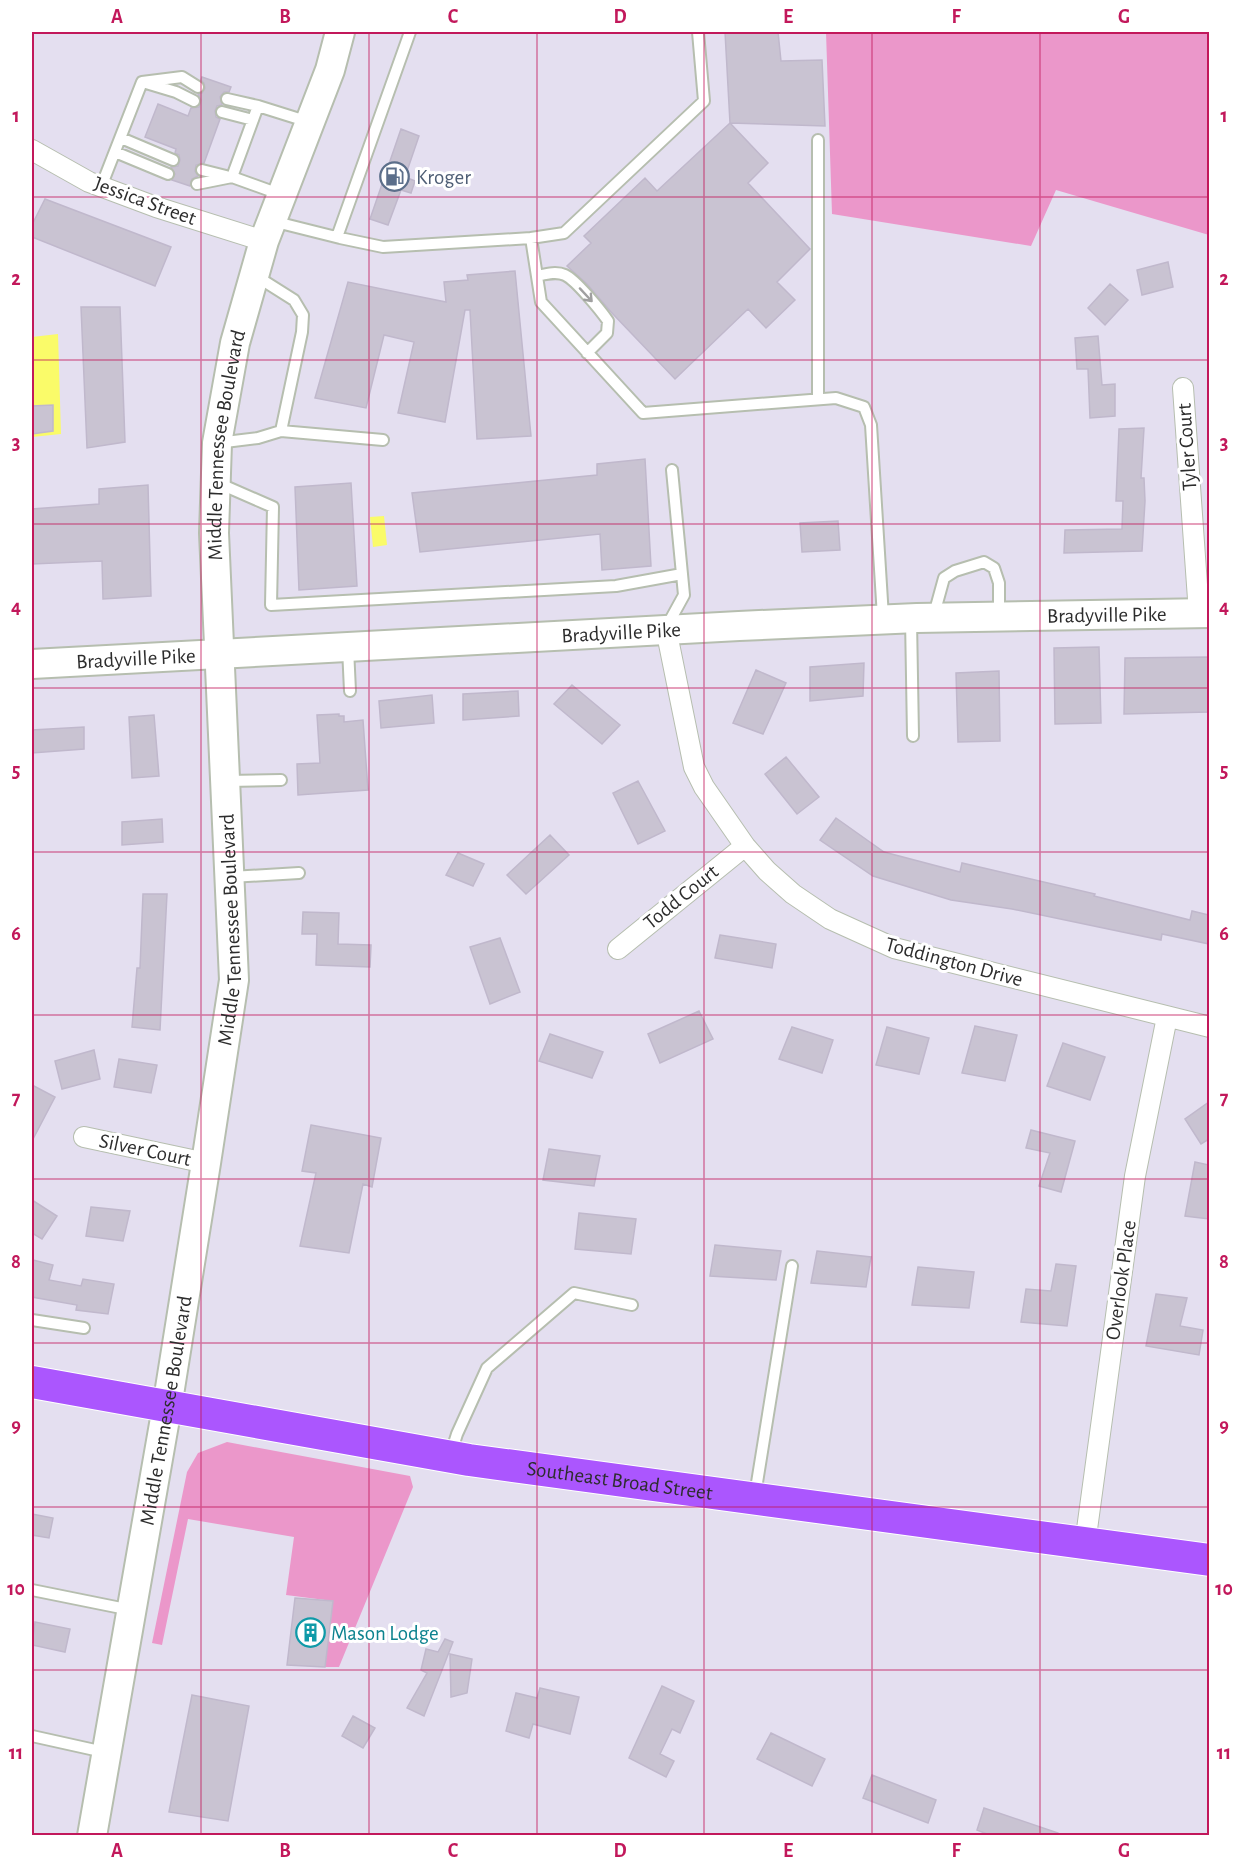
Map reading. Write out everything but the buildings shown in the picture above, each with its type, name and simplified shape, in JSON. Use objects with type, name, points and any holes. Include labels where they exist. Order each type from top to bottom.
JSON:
[{"type":"main road","name":"Middle Tennessee Boulevard","points":[[92,1836],[166,1407],[234,980],[214,533],[217,443],[230,365],[255,275],[273,219],[330,70],[340,32]]},
{"type":"main road","name":"Bradyville Pike","points":[[32,664],[666,629],[922,618],[1204,613]]},
{"type":"main road","name":"Southeast Broad Street","points":[[32,1382],[450,1457],[1209,1560]]},
{"type":"street","name":"Jessica Street","points":[[32,150],[89,182],[156,207],[273,219]]},
{"type":"street","name":"Tyler Court","points":[[1183,388],[1204,613]]},
{"type":"street","name":"Toddington Drive","points":[[666,629],[694,767],[704,787],[745,846],[793,894],[830,919],[894,948],[1209,1028]]},
{"type":"street","name":"Todd Court","points":[[618,949],[745,846]]},
{"type":"street","name":"Overlook Place","points":[[1085,1544],[1135,1176],[1167,1017]]},
{"type":"street","name":"Silver Court","points":[[84,1137],[206,1163]]},
{"type":"lane","points":[[337,237],[410,32]]},
{"type":"lane","points":[[202,170],[232,177],[273,219],[383,247],[531,238],[564,232],[704,101],[698,32]]},
{"type":"lane","points":[[142,82],[182,77],[198,87]]},
{"type":"lane","points":[[142,82],[176,92],[194,101]]},
{"type":"lane","points":[[101,186],[142,82]]},
{"type":"lane","points":[[227,99],[310,122]]},
{"type":"lane","points":[[232,177],[258,106]]},
{"type":"lane","points":[[222,112],[253,120]]},
{"type":"lane","points":[[121,138],[173,160]]},
{"type":"lane","points":[[818,140],[818,399]]},
{"type":"lane","points":[[115,153],[168,174]]},
{"type":"lane","points":[[197,184],[232,177]]},
{"type":"lane","points":[[531,238],[540,302],[643,413],[836,398],[864,408],[871,425],[883,620]]},
{"type":"lane","points":[[537,276],[553,273],[566,275],[601,310],[608,321],[607,333],[587,353]]},
{"type":"lane","points":[[255,275],[294,300],[303,315],[302,332],[281,431]]},
{"type":"lane","points":[[217,443],[258,438],[281,431],[383,440]]},
{"type":"lane","points":[[666,629],[684,595],[672,470]]},
{"type":"lane","points":[[216,481],[273,507],[272,605],[616,586],[682,574]]},
{"type":"lane","points":[[913,736],[922,618],[944,578],[955,571],[984,562],[994,568],[999,583],[999,617]]},
{"type":"lane","points":[[348,648],[350,691]]},
{"type":"lane","points":[[226,781],[280,780]]},
{"type":"lane","points":[[230,877],[299,873]]},
{"type":"lane","points":[[754,1499],[792,1266]]},
{"type":"lane","points":[[450,1457],[457,1434],[487,1368],[574,1293],[632,1305]]},
{"type":"lane","points":[[32,1320],[84,1329]]},
{"type":"lane","points":[[32,1590],[132,1610]]},
{"type":"lane","points":[[32,1736],[106,1752]]},
{"type":"shaded area","points":[[826,32],[1209,32],[1209,235],[1056,190],[1031,246],[832,214]]},
{"type":"shaded area","points":[[58,334],[61,434],[32,437],[32,337]]},
{"type":"shaded area","points":[[384,516],[387,545],[373,547],[370,517]]},
{"type":"shaded area","points":[[227,1442],[410,1476],[413,1487],[339,1667],[325,1667],[333,1601],[286,1595],[294,1537],[188,1519],[162,1645],[152,1643],[187,1472],[198,1453]]},
{"type":"place","name":"Kroger","points":[[395,177]]},
{"type":"place","name":"Mason Lodge","points":[[310,1633]]}]
